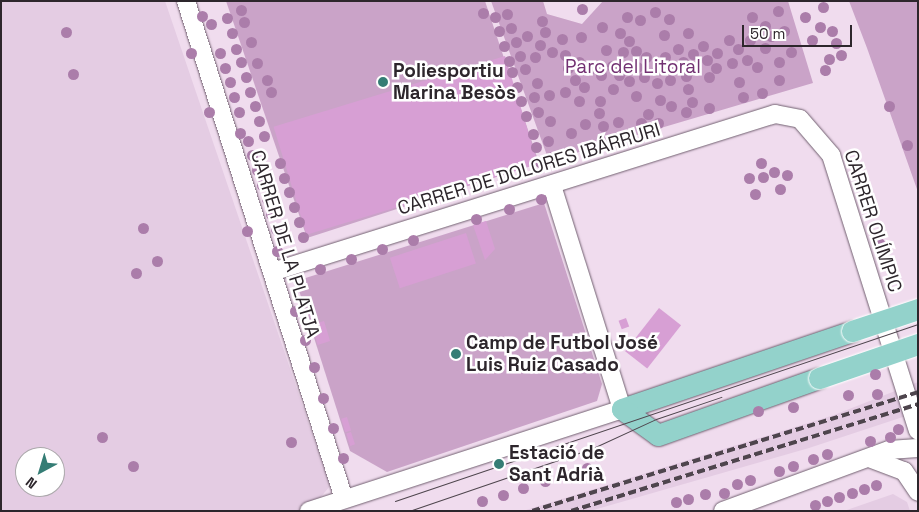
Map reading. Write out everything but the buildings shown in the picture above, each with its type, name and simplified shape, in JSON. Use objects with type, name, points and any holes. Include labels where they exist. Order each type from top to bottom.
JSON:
[{"type":"main road","points":[[622,409],[918,308]]},
{"type":"main road","points":[[622,409],[658,435],[918,344]]},
{"type":"street","name":"CARRER DE LA PLATJA","points":[[186,1],[344,500]]},
{"type":"street","name":"CARRER DE DOLORES IBÁRRURI","points":[[272,272],[775,114],[800,119]]},
{"type":"street","name":"CARRER OLÍMPIC","points":[[800,119],[831,155],[918,430]]},
{"type":"street","points":[[310,511],[622,409],[552,185]]},
{"type":"street","points":[[723,511],[872,459],[911,448]]},
{"type":"street","points":[[872,459],[904,471],[918,492]]},
{"type":"shaded area","points":[[1,1],[165,1],[330,486],[309,511],[1,511]]},
{"type":"shaded area","points":[[918,382],[918,412],[809,448],[590,511],[523,511],[834,415]]},
{"type":"shaded area","points":[[893,494],[907,502],[910,511],[844,511]]},
{"type":"green space","name":"Poliesportiu Marina Besòs","points":[[226,1],[485,1],[539,163],[307,238]]},
{"type":"green space","name":"Parc del Litoral","points":[[491,1],[543,1],[547,14],[582,24],[603,1],[788,1],[813,83],[549,161]]},
{"type":"green space","points":[[849,1],[918,1],[918,192],[867,48]]},
{"type":"green space","name":"Camp de Futbol José Luis Ruiz Casado","points":[[544,203],[602,384],[597,401],[387,472],[350,451],[296,281]]},
{"type":"tram line","points":[[395,501],[918,324]]},
{"type":"tram line","points":[[409,511],[593,448],[656,419],[721,397]]},
{"type":"railway","points":[[532,511],[918,392]]},
{"type":"railway","points":[[571,511],[918,404]]},
{"type":"place","name":"Poliesportiu Marina Besòs","points":[[383,82]]},
{"type":"place","name":"Camp de Futbol José Luis Ruiz Casado","points":[[456,354]]},
{"type":"place","name":"Estació de Sant Adrià","points":[[499,464]]}]
